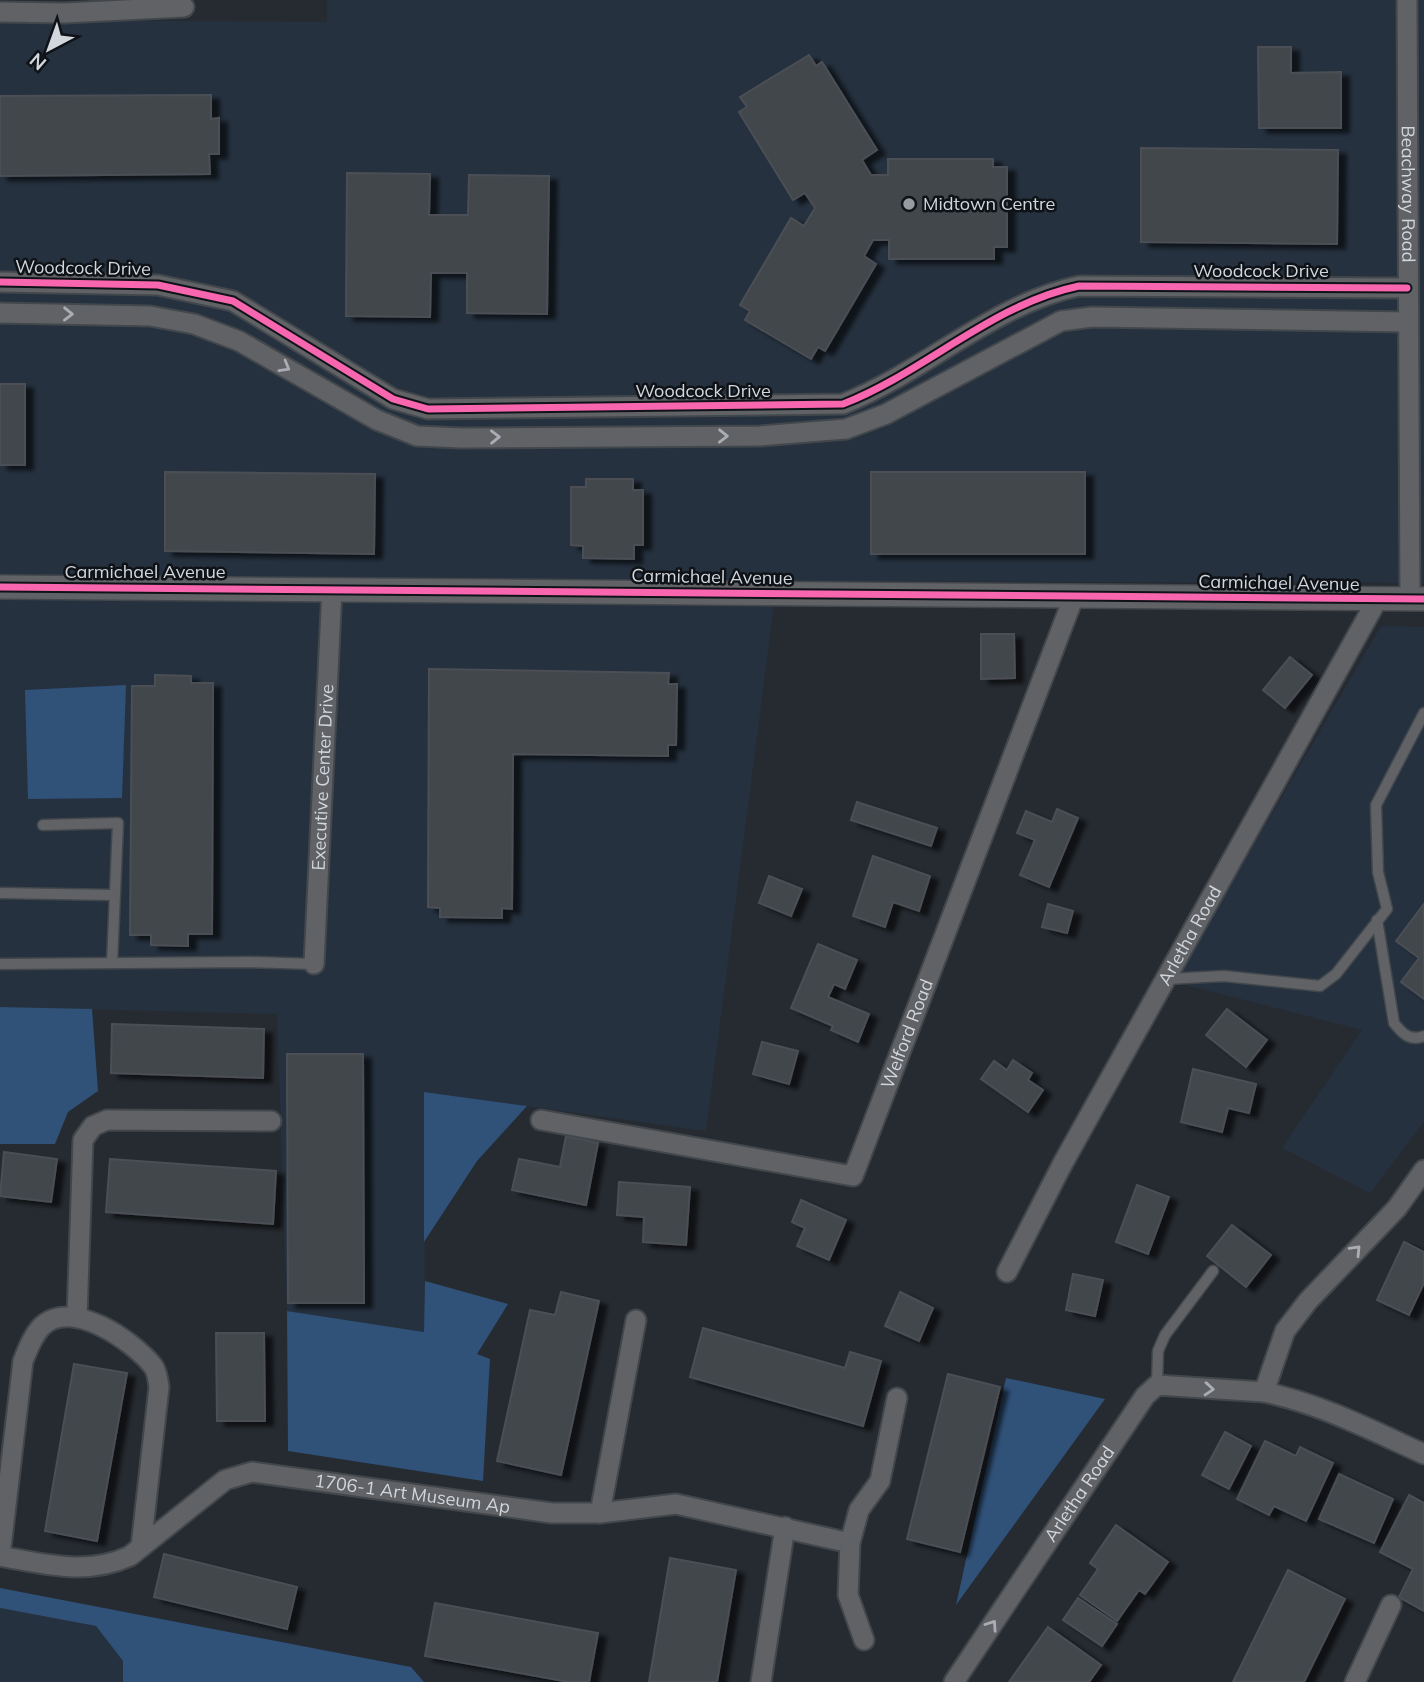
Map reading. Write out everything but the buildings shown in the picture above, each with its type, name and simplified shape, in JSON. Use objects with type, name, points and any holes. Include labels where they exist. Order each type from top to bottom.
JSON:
[{"type":"street","name":"Beachway Road","points":[[1407,0],[1407,322],[1417,599]]},
{"type":"street","points":[[0,12],[65,13],[184,7]]},
{"type":"street","name":"Woodcock Drive","points":[[0,282],[158,285],[233,301],[393,399],[428,409],[843,404],[876,391],[1020,305],[1079,286],[1407,288]]},
{"type":"street","points":[[0,313],[150,316],[194,324],[239,341],[377,420],[417,436],[461,438],[760,436],[846,429],[886,414],[1060,321],[1092,317],[1407,322]]},
{"type":"street","name":"Carmichael Avenue","points":[[0,587],[1417,599]]},
{"type":"street","name":"Executive Center Drive","points":[[314,964],[332,589]]},
{"type":"street","name":"Welford Road","points":[[541,1120],[853,1177],[1074,596]]},
{"type":"street","name":"Arletha Road","points":[[1007,1272],[1377,600]]},
{"type":"street","points":[[77,1317],[83,1140],[93,1126],[107,1120],[271,1121]]},
{"type":"street","points":[[1264,1392],[1286,1331],[1308,1301],[1397,1208],[1424,1170]]},
{"type":"street","points":[[0,1556],[23,1361],[29,1344],[42,1326],[58,1318],[77,1317],[122,1337],[155,1368],[159,1387],[141,1547]]},
{"type":"street","points":[[600,1513],[636,1320]]},
{"type":"street","points":[[1157,1385],[1264,1392],[1297,1399],[1424,1454]]},
{"type":"street","name":"Arletha Road","points":[[954,1682],[1145,1396],[1157,1385]]},
{"type":"street","points":[[864,1640],[848,1595],[850,1543],[859,1510],[880,1481],[897,1398]]},
{"type":"street","name":"1706-1 Art Museum Ap","points":[[0,1556],[65,1568],[100,1567],[130,1556],[225,1480],[252,1472],[552,1513],[600,1513],[676,1504],[850,1543]]},
{"type":"street","points":[[761,1682],[785,1527]]},
{"type":"street","points":[[1355,1682],[1391,1605]]},
{"type":"lane","points":[[1166,979],[1224,976],[1320,986],[1336,974],[1387,909],[1378,872],[1376,805],[1424,713]]},
{"type":"lane","points":[[43,825],[118,823],[112,963]]},
{"type":"lane","points":[[0,893],[113,895]]},
{"type":"lane","points":[[1377,920],[1394,1023],[1404,1035],[1418,1039],[1424,1037]]},
{"type":"lane","points":[[0,964],[314,964]]},
{"type":"lane","points":[[1157,1385],[1158,1351],[1165,1335],[1213,1270]]},
{"type":"shaded area","points":[[327,0],[1424,0],[1424,583],[777,581],[706,1131],[424,1092],[425,1332],[287,1311],[277,1014],[0,1007],[0,20],[327,22]]},
{"type":"shaded area","points":[[1381,626],[1424,627],[1424,1121],[1370,1193],[1282,1148],[1362,1030],[1174,982]]},
{"type":"shaded area","points":[[126,685],[122,798],[28,799],[25,690]]},
{"type":"shaded area","points":[[0,1007],[92,1009],[98,1091],[68,1112],[55,1144],[0,1144]]},
{"type":"shaded area","points":[[424,1092],[527,1106],[477,1161],[424,1242]]},
{"type":"shaded area","points":[[425,1281],[508,1304],[477,1354],[490,1359],[483,1481],[288,1451],[287,1311],[424,1332]]},
{"type":"shaded area","points":[[1006,1378],[1105,1399],[956,1605]]},
{"type":"shaded area","points":[[0,1588],[411,1667],[424,1682],[123,1682],[123,1661],[96,1626],[0,1608]]},
{"type":"shaded area","points":[[0,1608],[96,1626],[123,1661],[123,1682],[0,1682]]},
{"type":"cycle path","points":[[0,282],[158,285],[233,301],[393,399],[428,409],[843,404],[902,375],[1017,308],[1047,295],[1079,286],[1407,288]]},
{"type":"cycle path","points":[[0,587],[1424,599]]},
{"type":"place","name":"Midtown Centre","points":[[909,204]]}]
